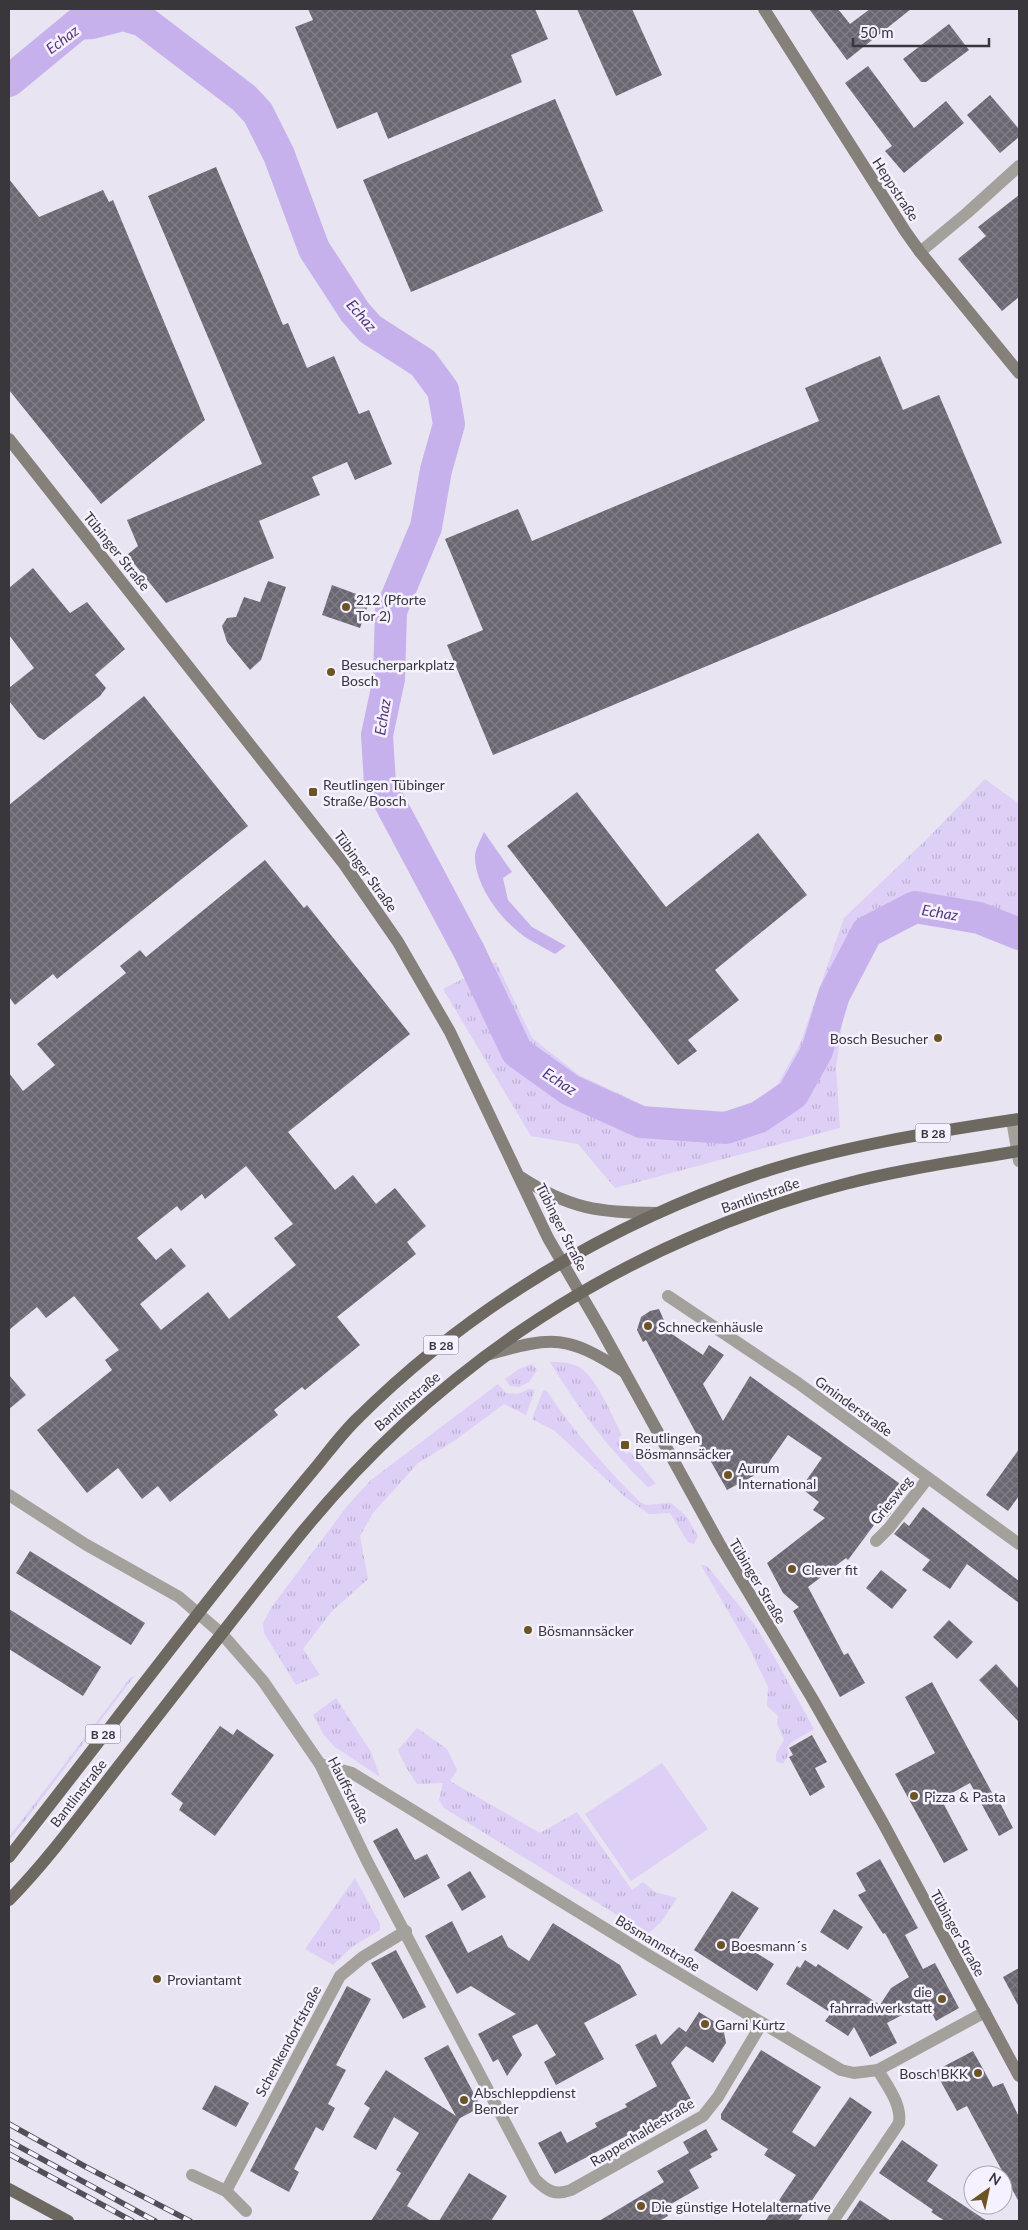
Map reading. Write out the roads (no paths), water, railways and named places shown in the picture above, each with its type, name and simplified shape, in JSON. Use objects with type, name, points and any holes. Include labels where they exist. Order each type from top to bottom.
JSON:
[{"type":"main road","name":"Bantlinstraße","points":[[9,1857],[198,1612],[281,1508],[358,1418],[447,1340],[502,1300],[562,1262],[609,1236],[658,1214],[751,1177],[799,1162],[886,1142],[1016,1119]]},
{"type":"main road","name":"Bantlinstraße","points":[[9,1900],[61,1839],[296,1540],[349,1477],[400,1425],[484,1356],[580,1293],[647,1256],[728,1221],[799,1198],[891,1174],[1019,1155]]},
{"type":"main road","points":[[9,2188],[68,2221]]},
{"type":"street","name":"Heppstraße","points":[[764,9],[832,118],[920,252],[1019,373]]},
{"type":"street","points":[[920,252],[1019,166]]},
{"type":"street","name":"Tübinger Straße","points":[[9,440],[185,661],[373,904],[414,970],[450,1032],[548,1238],[715,1537],[812,1698],[878,1815],[1019,2076]]},
{"type":"street","points":[[1016,1119],[1019,1155]]},
{"type":"street","points":[[519,1176],[554,1197],[587,1209],[615,1213],[658,1214]]},
{"type":"street","name":"Gminderstraße","points":[[668,1296],[798,1383],[928,1478],[1018,1540]]},
{"type":"street","points":[[484,1356],[538,1341],[560,1342],[575,1345],[589,1351],[625,1373]]},
{"type":"street","name":"Griesweg","points":[[876,1540],[889,1528],[928,1478]]},
{"type":"street","name":"Hauffstraße","points":[[9,1495],[86,1544],[174,1594],[198,1612],[222,1634],[263,1681],[320,1764],[367,1861],[406,1931],[536,2179],[552,2193]]},
{"type":"street","name":"Bösmannstraße","points":[[320,1764],[352,1773],[841,2070],[854,2074],[878,2070],[985,2012]]},
{"type":"street","name":"Schenkendorfstraße","points":[[226,2191],[340,1976],[363,1957],[406,1931]]},
{"type":"street","name":"Rappenhaldestraße","points":[[552,2193],[562,2194],[571,2190],[702,2116],[718,2097],[762,2023]]},
{"type":"street","points":[[833,2221],[900,2123],[898,2106],[878,2070]]},
{"type":"street","points":[[192,2175],[226,2191],[246,2211]]},
{"type":"waterway","points":[[87,9],[92,23]]},
{"type":"waterway","name":"Echaz","points":[[9,81],[78,24],[92,23],[123,15],[143,21],[244,98],[258,113],[279,155],[314,249],[355,312],[370,329],[423,363],[443,390],[449,424],[436,470],[426,527],[391,611],[389,679],[377,735],[380,784],[469,951],[517,1052],[570,1090],[641,1122],[726,1128],[759,1117],[793,1094],[817,1051],[834,995],[867,932],[915,907],[979,918],[1019,934]]},
{"type":"railway","points":[[9,2124],[86,2167],[190,2221]]},
{"type":"railway","points":[[9,2141],[155,2221]]},
{"type":"railway","points":[[9,2154],[132,2221]]},
{"type":"place","name":"212 (Pforte Tor 2)","points":[[346,607]]},
{"type":"place","name":"Besucherparkplatz Bosch","points":[[331,672]]},
{"type":"place","name":"Reutlingen Tübinger Straße/Bosch","points":[[313,792]]},
{"type":"place","name":"Bosch Besucher","points":[[938,1038]]},
{"type":"place","name":"Schneckenhäusle","points":[[648,1326]]},
{"type":"place","name":"Reutlingen Bösmannsäcker","points":[[625,1445]]},
{"type":"place","name":"Aurum International","points":[[728,1475]]},
{"type":"place","name":"Clever fit","points":[[792,1569]]},
{"type":"place","name":"Bösmannsäcker","points":[[528,1630]]},
{"type":"place","name":"Pizza & Pasta","points":[[914,1796]]},
{"type":"place","name":"Boesmann´s","points":[[721,1945]]},
{"type":"place","name":"Proviantamt","points":[[157,1979]]},
{"type":"place","name":"die fahrradwerkstatt","points":[[942,1999]]},
{"type":"place","name":"Garni Kurtz","points":[[705,2024]]},
{"type":"place","name":"Bosch BKK","points":[[978,2073]]},
{"type":"place","name":"Abschleppdienst Bender","points":[[464,2100]]},
{"type":"place","name":"Die günstige Hotelalternative","points":[[641,2206]]}]
